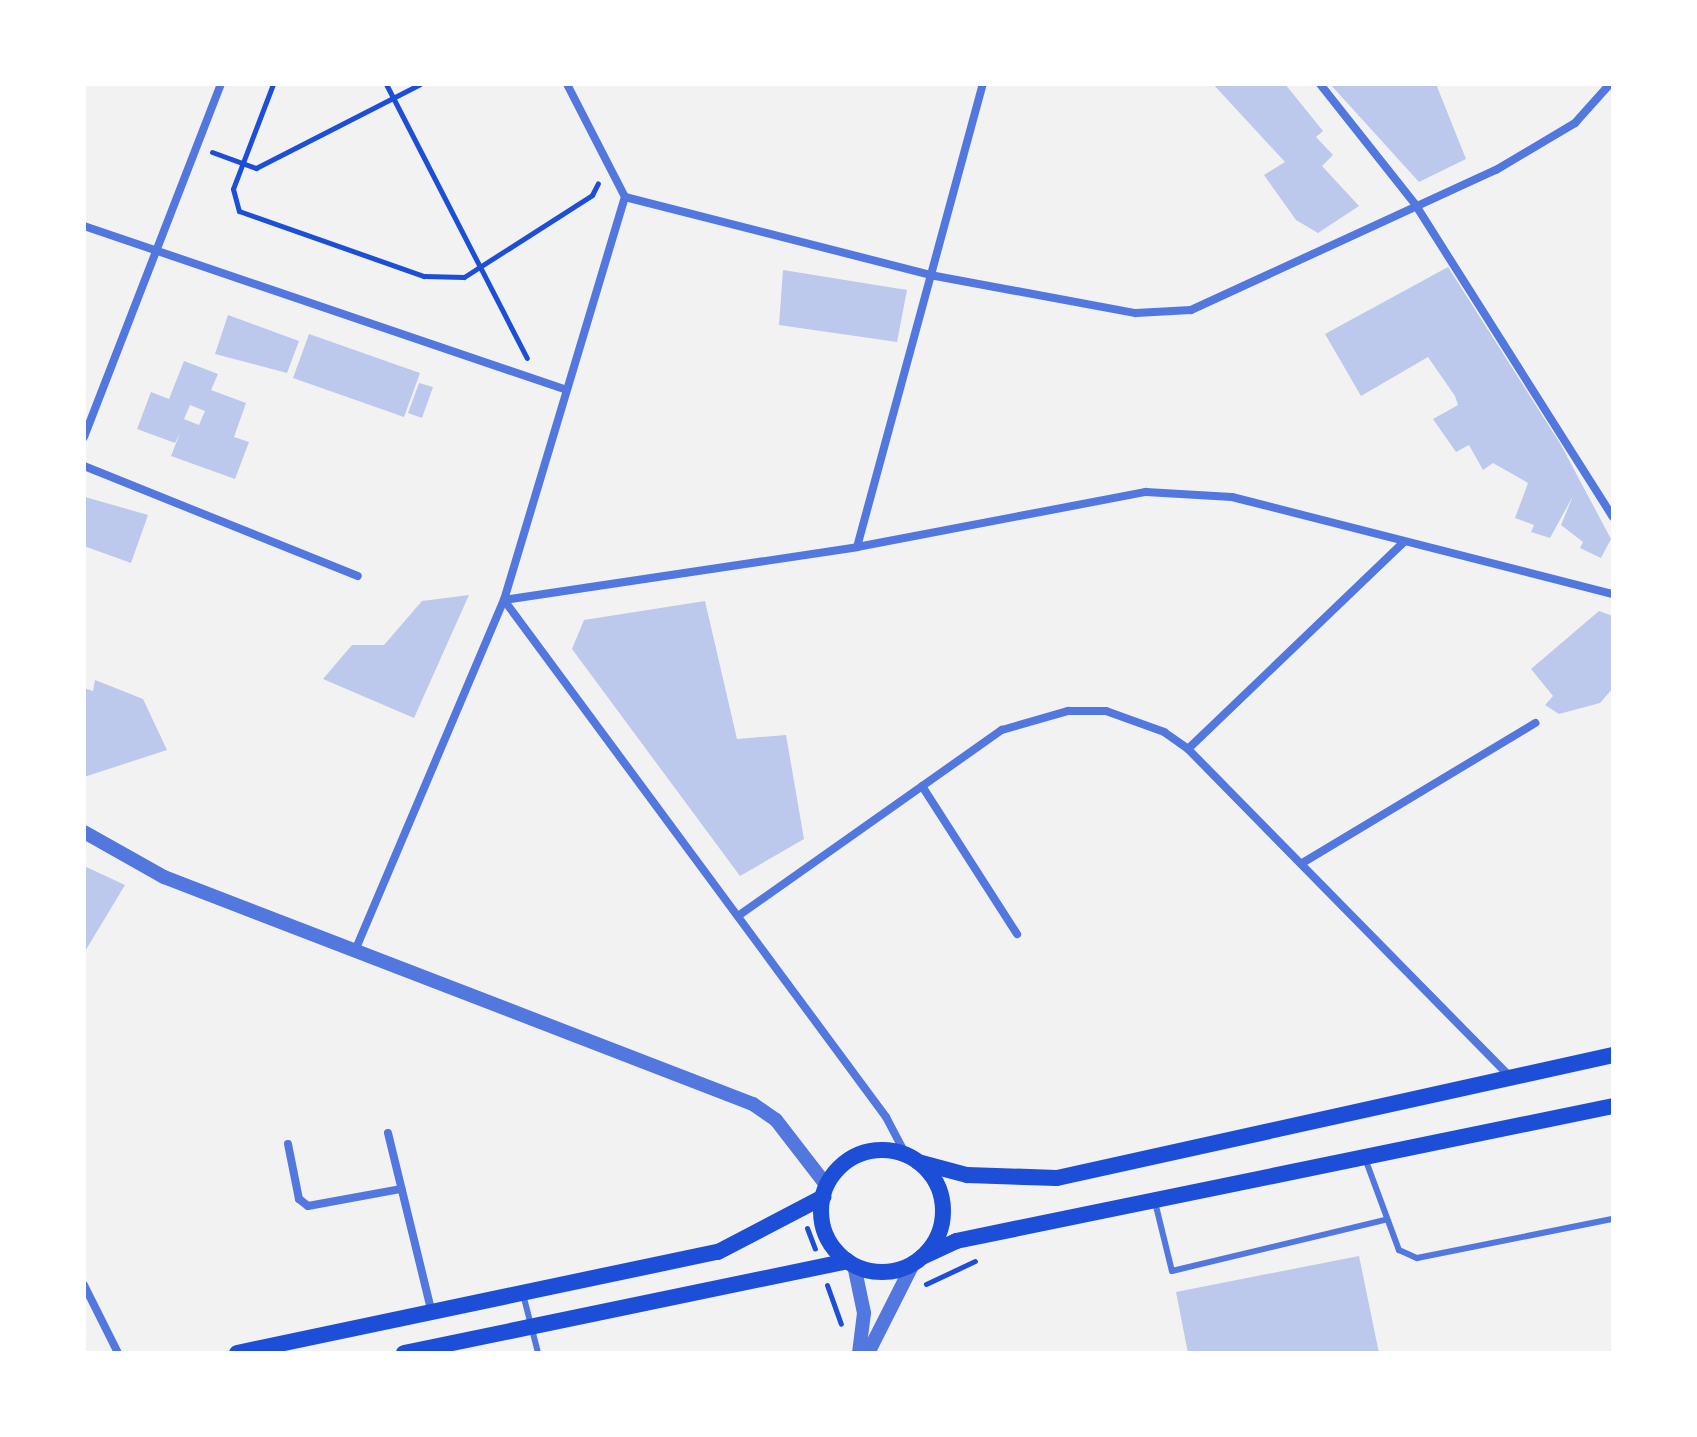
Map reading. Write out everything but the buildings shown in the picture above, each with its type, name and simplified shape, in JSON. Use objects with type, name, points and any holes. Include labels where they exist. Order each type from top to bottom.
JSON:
[{"type":"main road","points":[[237,1353],[718,1252],[759,1237],[825,1191],[854,1157],[880,1150],[967,1175],[1057,1178],[1613,1055]]},
{"type":"main road","points":[[404,1353],[851,1263],[885,1272],[956,1241],[1613,1106]]},
{"type":"main road","points":[[912,1159],[943,1209],[918,1260]]},
{"type":"main road","points":[[825,1191],[825,1233],[851,1263]]},
{"type":"street","points":[[84,437],[221,84]]},
{"type":"street","points":[[354,953],[504,600],[564,389],[625,197],[567,84]]},
{"type":"street","points":[[857,547],[983,84]]},
{"type":"street","points":[[1320,84],[1415,204],[1613,517]]},
{"type":"street","points":[[625,197],[930,275],[1136,313],[1191,310],[1415,204],[1496,170],[1575,123],[1610,84]]},
{"type":"street","points":[[84,226],[564,389]]},
{"type":"street","points":[[84,466],[358,576]]},
{"type":"street","points":[[504,600],[857,547],[1146,492],[1232,497],[1613,594]]},
{"type":"street","points":[[1188,749],[1403,543]]},
{"type":"street","points":[[504,600],[738,916],[912,1159]]},
{"type":"street","points":[[738,916],[1002,730],[1068,711],[1131,718],[1188,749],[1304,862],[1510,1077]]},
{"type":"street","points":[[1304,862],[1535,723]]},
{"type":"street","points":[[922,786],[1017,934]]},
{"type":"street","points":[[84,832],[164,877],[354,953],[753,1104],[776,1120],[825,1191]]},
{"type":"street","points":[[388,1133],[432,1313]]},
{"type":"street","points":[[288,1144],[299,1199],[308,1206],[401,1189]]},
{"type":"street","points":[[868,1353],[918,1260]]},
{"type":"street","points":[[851,1263],[864,1313],[859,1353]]},
{"type":"street","points":[[84,1285],[118,1353]]},
{"type":"lane","points":[[1364,1157],[1384,1220],[1399,1250],[1417,1258],[1613,1219]]},
{"type":"lane","points":[[1155,1202],[1172,1271],[1384,1220]]},
{"type":"lane","points":[[523,1294],[538,1353]]},
{"type":"path","points":[[273,84],[232,197],[246,216],[447,282],[480,267],[592,195],[599,174]]},
{"type":"path","points":[[386,84],[538,380]]},
{"type":"path","points":[[197,146],[256,168],[420,84]]},
{"type":"path","points":[[919,1293],[979,1260]]}]
